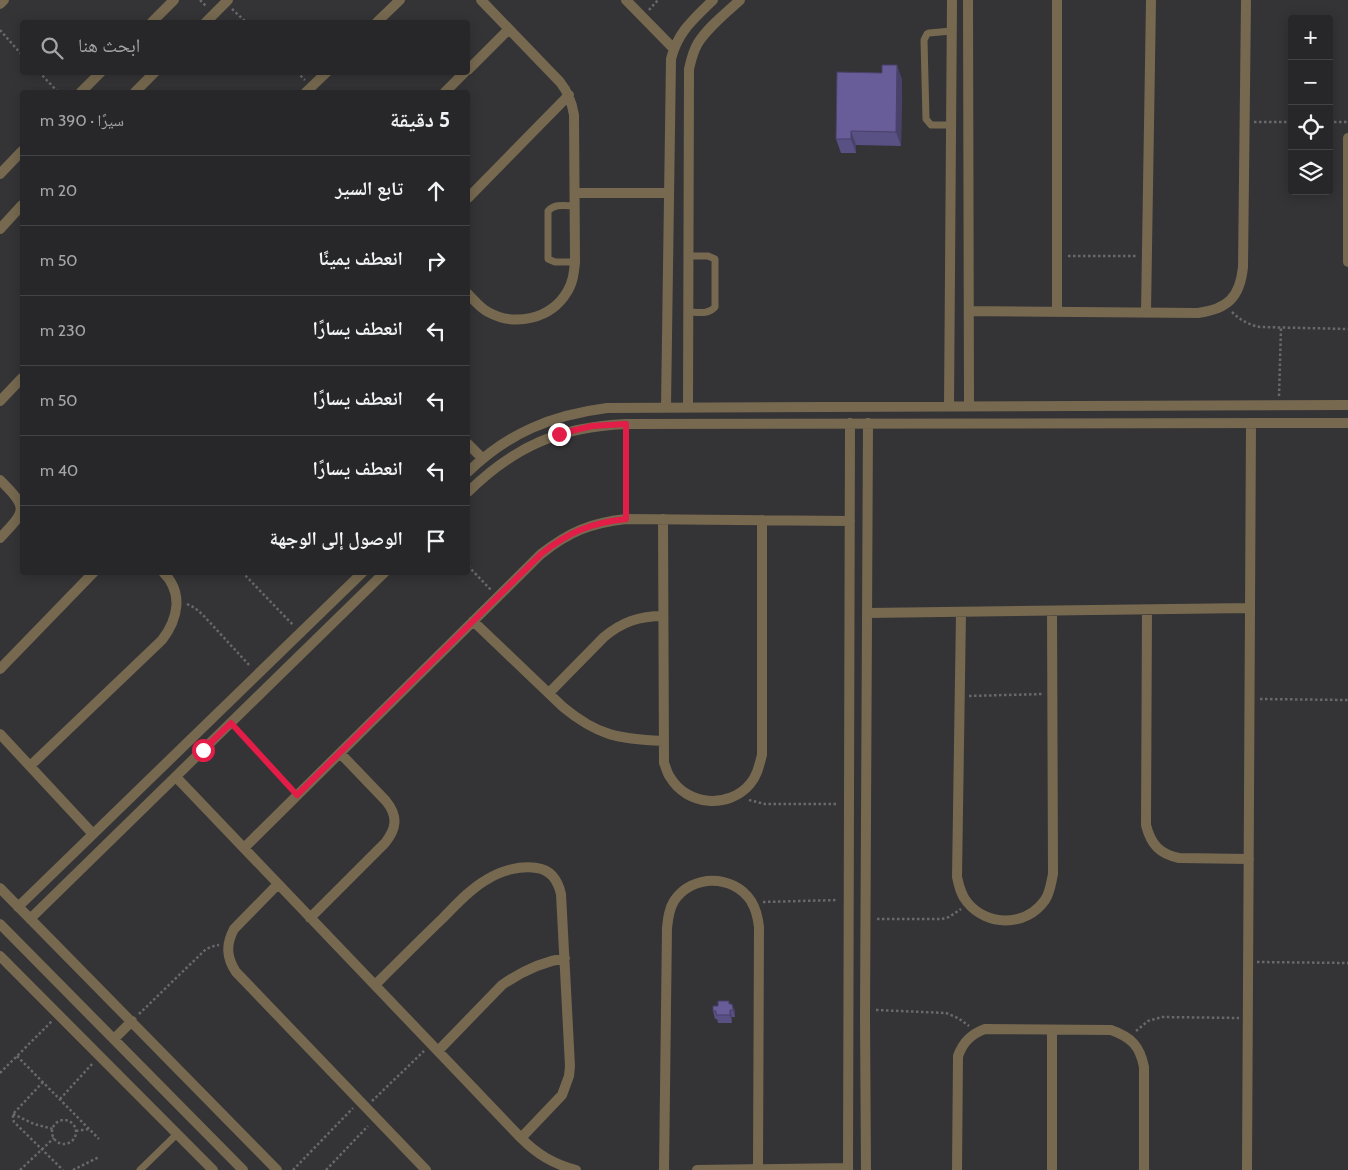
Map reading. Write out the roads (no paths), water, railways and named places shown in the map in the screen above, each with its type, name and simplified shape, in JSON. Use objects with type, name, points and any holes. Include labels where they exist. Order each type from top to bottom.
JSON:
[{"type":"street","points":[[154,20],[174,0]]},
{"type":"street","points":[[379,20],[400,0]]},
{"type":"street","points":[[470,296],[487,312],[501,318],[517,320],[532,318],[546,313],[568,291],[573,277],[575,262],[574,114],[569,95],[560,82],[481,0]]},
{"type":"street","points":[[626,0],[673,48]]},
{"type":"street","points":[[666,407],[671,59],[673,48],[683,30],[713,0]]},
{"type":"street","points":[[688,407],[689,69],[698,43],[740,0]]},
{"type":"street","points":[[949,406],[952,0]]},
{"type":"street","points":[[968,0],[969,406]]},
{"type":"street","points":[[1057,0],[1057,311]]},
{"type":"street","points":[[1146,312],[1151,0]]},
{"type":"street","points":[[969,311],[1198,313],[1213,311],[1226,304],[1236,294],[1242,281],[1244,267],[1246,0]]},
{"type":"street","points":[[208,20],[227,1]]},
{"type":"street","points":[[470,67],[509,29]]},
{"type":"street","points":[[83,90],[98,75]]},
{"type":"street","points":[[137,90],[152,75]]},
{"type":"street","points":[[308,90],[324,75]]},
{"type":"street","points":[[447,90],[462,75]]},
{"type":"street","points":[[470,196],[569,95]]},
{"type":"street","points":[[1348,138],[1348,262]]},
{"type":"street","points":[[0,174],[20,153]]},
{"type":"street","points":[[575,193],[669,193]]},
{"type":"street","points":[[0,228],[20,207]]},
{"type":"street","points":[[0,401],[20,380]]},
{"type":"street","points":[[470,470],[500,444],[540,423],[584,411],[607,408],[1348,404]]},
{"type":"street","points":[[697,1170],[848,1169],[850,423]]},
{"type":"street","points":[[866,1170],[865,919],[868,423]]},
{"type":"street","points":[[1247,1170],[1251,423]]},
{"type":"street","points":[[470,490],[498,465],[538,442],[581,428],[603,425],[1348,423]]},
{"type":"street","points":[[470,446],[482,458]]},
{"type":"street","points":[[0,480],[20,503]]},
{"type":"street","points":[[0,538],[20,515]]},
{"type":"street","points":[[244,848],[541,554],[572,533],[607,521],[626,519],[850,521]]},
{"type":"street","points":[[663,519],[664,763],[670,777],[680,790],[693,798],[708,802],[724,800],[739,794],[750,784],[758,771],[762,755],[762,520]]},
{"type":"street","points":[[0,669],[91,575]]},
{"type":"street","points":[[30,766],[162,640],[171,628],[176,615],[176,601],[173,587],[165,575]]},
{"type":"street","points":[[18,907],[360,575]]},
{"type":"street","points":[[30,919],[382,575]]},
{"type":"street","points":[[867,613],[1250,608]]},
{"type":"street","points":[[1146,610],[1146,826],[1148,835],[1153,844],[1170,856],[1180,858],[1249,859]]},
{"type":"street","points":[[961,612],[957,877],[960,890],[966,902],[975,911],[987,918],[1013,921],[1026,917],[1037,910],[1045,900],[1051,887],[1053,874],[1052,611]]},
{"type":"street","points":[[548,693],[614,629],[637,618],[663,616]]},
{"type":"street","points":[[473,621],[575,717],[602,732],[633,740],[663,741]]},
{"type":"street","points":[[0,734],[93,834]]},
{"type":"street","points":[[310,918],[385,843],[391,836],[394,827],[395,818],[392,808],[340,753]]},
{"type":"street","points":[[176,777],[521,1138],[552,1162],[576,1170]]},
{"type":"street","points":[[849,779],[866,779]]},
{"type":"street","points":[[375,985],[477,886],[497,874],[532,867],[541,868],[555,878],[561,894],[569,1076],[562,1095],[521,1138]]},
{"type":"street","points":[[664,1170],[668,914],[682,892],[693,885],[706,881],[732,884],[752,902],[757,914],[759,927],[758,1169]]},
{"type":"street","points":[[278,884],[234,929],[228,946],[231,964],[236,972],[426,1170]]},
{"type":"street","points":[[0,888],[277,1170]]},
{"type":"street","points":[[0,924],[243,1170]]},
{"type":"street","points":[[0,957],[213,1170]]},
{"type":"street","points":[[435,1048],[513,977],[538,964],[565,958]]},
{"type":"street","points":[[849,1017],[865,1013]]},
{"type":"street","points":[[114,1039],[132,1022]]},
{"type":"street","points":[[957,1170],[958,1056],[968,1038],[976,1032],[985,1029],[1110,1030],[1121,1033],[1130,1039],[1137,1047],[1144,1067],[1144,1170]]},
{"type":"street","points":[[1052,1030],[1052,1170]]},
{"type":"lane","points":[[951,125],[931,125],[926,119],[924,40],[929,32],[952,31]]},
{"type":"lane","points":[[575,206],[557,206],[548,211],[548,259],[555,262],[575,262]]},
{"type":"lane","points":[[688,256],[708,256],[716,262],[715,307],[707,312],[688,312]]},
{"type":"lane","points":[[140,1170],[177,1134]]}]
